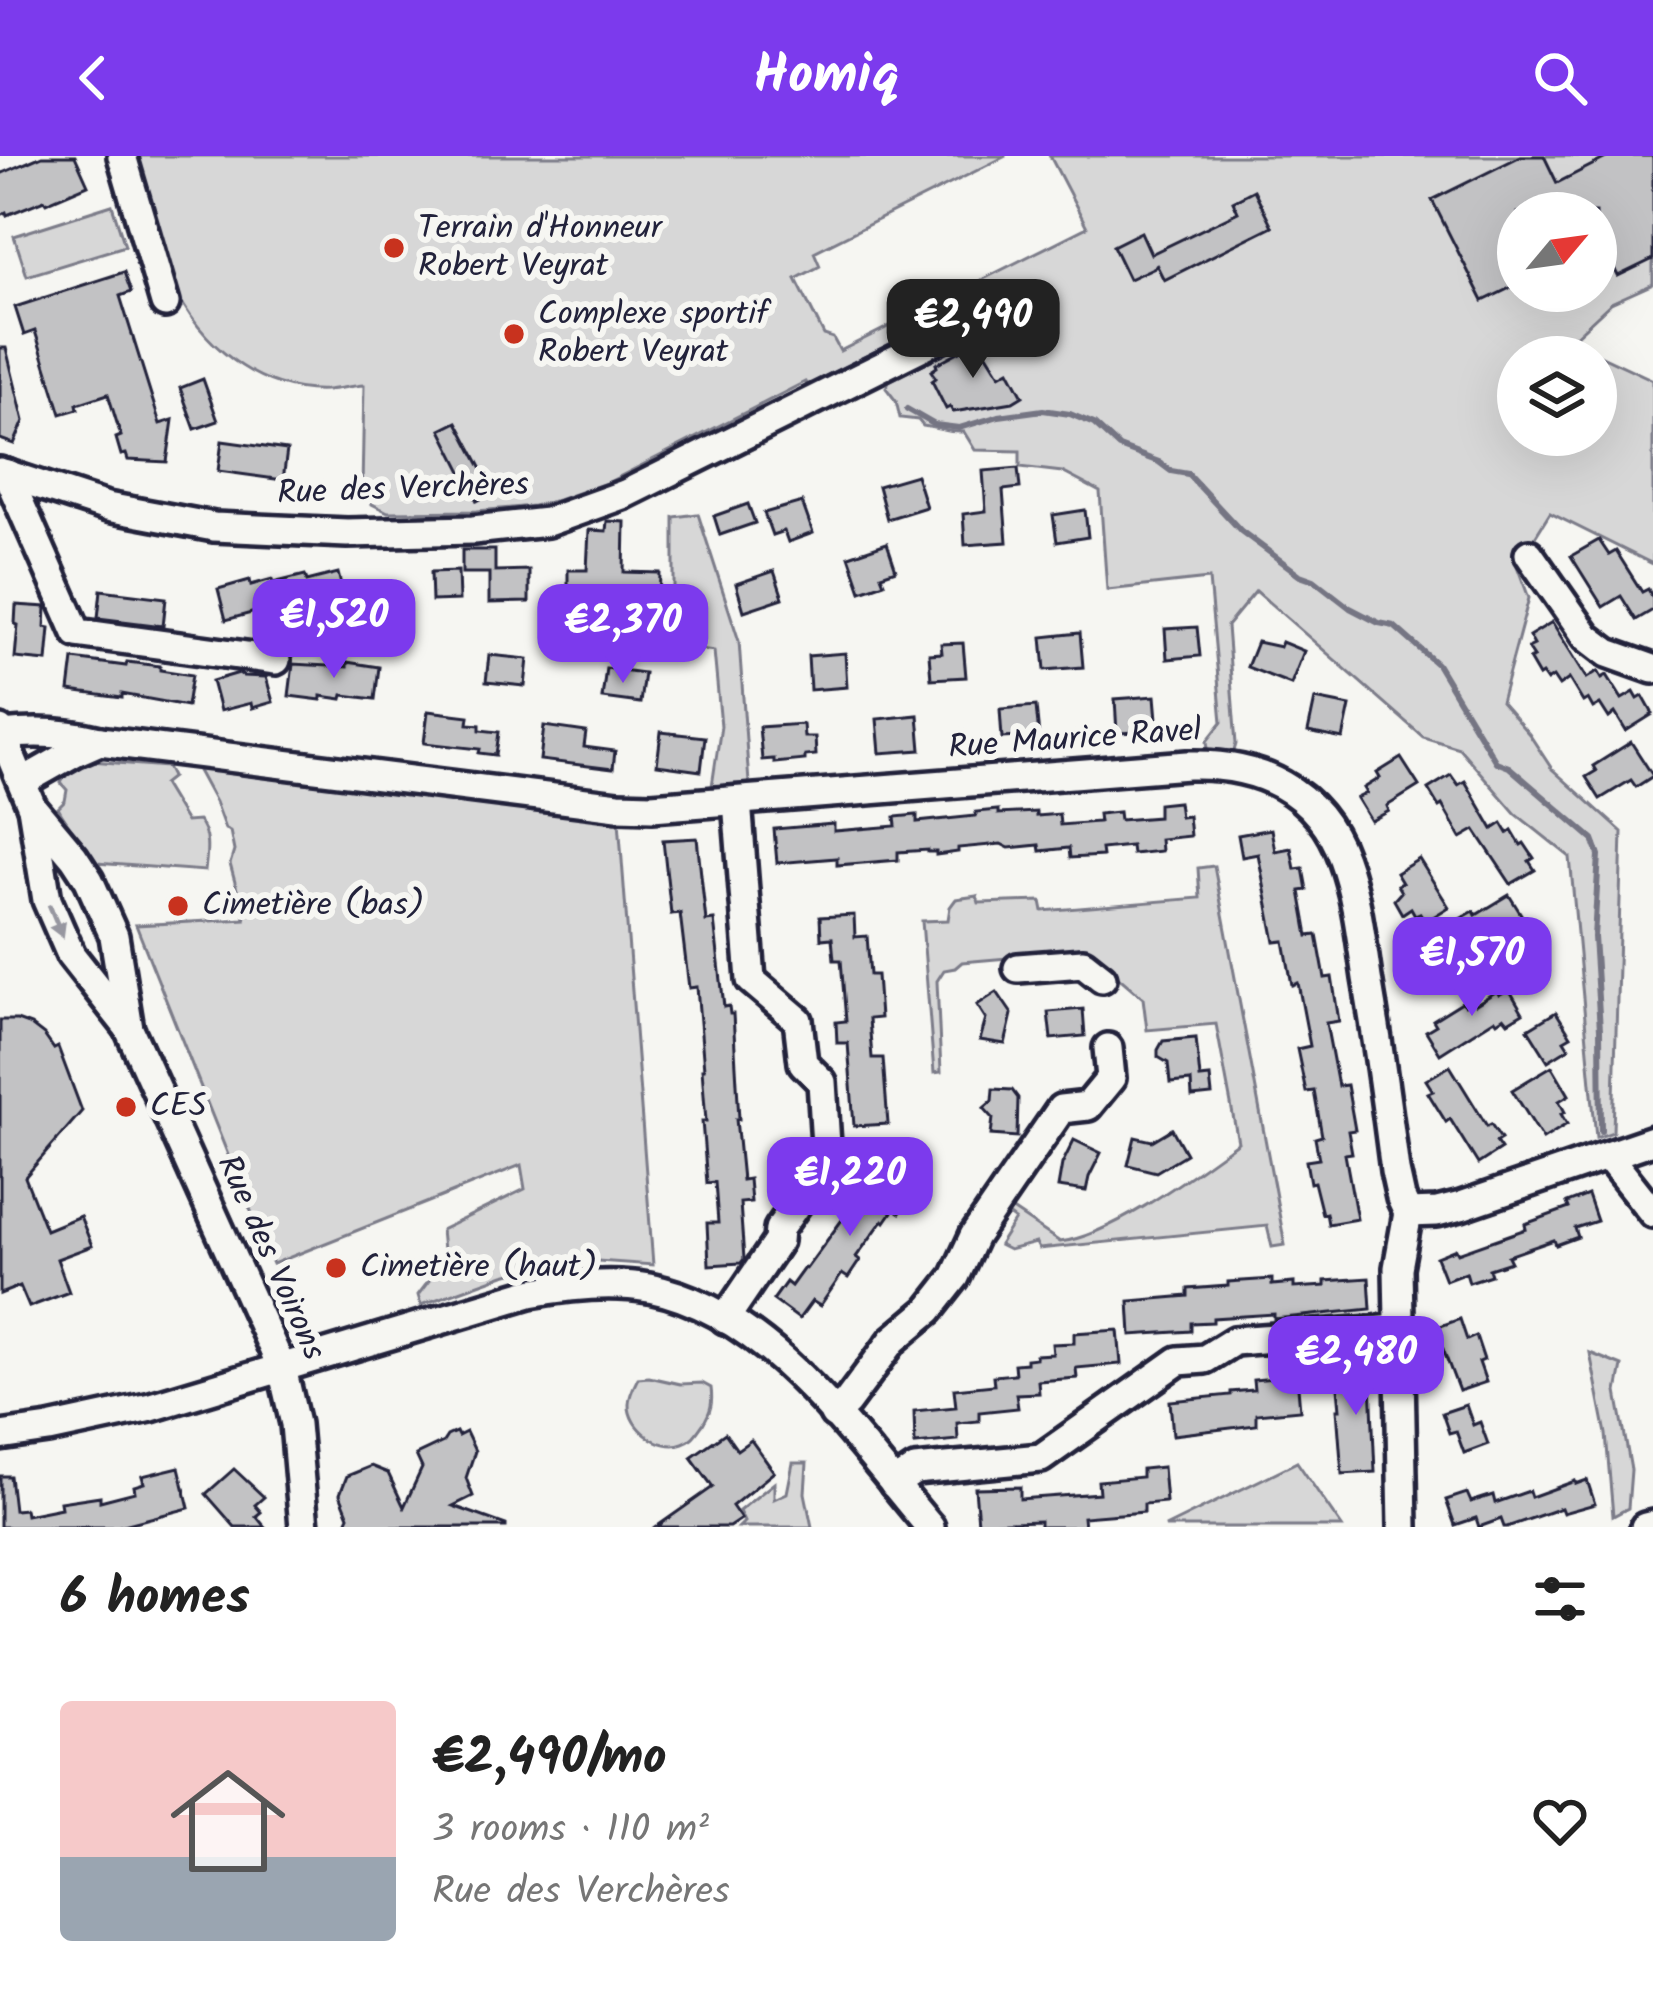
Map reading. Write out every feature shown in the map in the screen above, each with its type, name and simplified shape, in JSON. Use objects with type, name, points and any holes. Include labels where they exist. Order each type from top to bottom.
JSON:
[{"type":"street","points":[[122,156],[165,303]]},
{"type":"street","name":"Rue des Verchères","points":[[3,473],[107,507],[231,529],[347,533],[473,530],[547,522],[625,494],[986,315]]},
{"type":"street","points":[[3,473],[77,633],[276,661]]},
{"type":"street","points":[[1529,554],[1587,637],[1608,653],[1653,669]]},
{"type":"street","name":"Rue Maurice Ravel","points":[[1,733],[45,731],[100,742],[618,806],[672,806],[1194,765],[1237,767],[1283,785],[1324,822],[1346,865],[1395,1172],[1408,1213],[1400,1251],[1403,1527]]},
{"type":"street","name":"Rue des Voirons","points":[[1,733],[27,795],[45,893],[60,932],[76,962],[129,1029],[282,1368],[295,1424],[304,1527]]},
{"type":"street","points":[[27,795],[75,752],[100,742]]},
{"type":"street","name":"Rue des Voirons","points":[[27,795],[80,865],[112,931],[129,1029]]},
{"type":"street","points":[[724,1319],[827,1161],[822,1082],[803,1064],[798,1020],[751,980],[737,801]]},
{"type":"street","points":[[1018,968],[1083,963],[1102,978]]},
{"type":"street","points":[[834,1414],[893,1340],[929,1310],[955,1277],[974,1236],[1060,1108],[1088,1106],[1111,1078],[1108,1048]]},
{"type":"street","points":[[1408,1213],[1461,1206],[1653,1140]]},
{"type":"street","points":[[1608,1156],[1653,1214]]},
{"type":"street","points":[[0,1436],[151,1407],[557,1288],[653,1289],[724,1319],[792,1369],[930,1527]]},
{"type":"street","points":[[894,1484],[914,1470],[1041,1458],[1178,1361],[1205,1359],[1234,1341],[1399,1329]]},
{"type":"shaded area","points":[[137,156],[1006,156],[814,252],[820,266],[796,279],[824,335],[833,338],[840,351],[1087,227],[1050,156],[1653,156],[1653,284],[1617,300],[1617,192],[1497,192],[1497,312],[1601,312],[1575,336],[1497,336],[1497,456],[1617,456],[1617,363],[1653,380],[1653,564],[1550,513],[1517,566],[1529,598],[1501,702],[1552,769],[1622,832],[1613,1132],[1596,1138],[1570,857],[1516,814],[1459,748],[1423,737],[1256,591],[1227,626],[1234,751],[1208,749],[1207,741],[1222,722],[1209,579],[1107,590],[1100,492],[1062,472],[1020,467],[1020,451],[975,450],[964,432],[900,418],[886,388],[889,381],[928,361],[915,332],[609,482],[558,500],[477,511],[388,512],[372,504],[362,490],[364,385],[301,389],[277,383],[233,360],[184,305],[157,238]]},
{"type":"shaded area","points":[[112,205],[125,246],[27,276],[14,236]]},
{"type":"shaded area","points":[[698,514],[739,641],[749,783],[712,786],[721,726],[714,651],[674,645],[674,517]]},
{"type":"shaded area","points":[[91,761],[167,767],[172,777],[163,784],[186,822],[198,821],[204,832],[205,871],[96,863],[58,808],[65,801],[67,790],[61,783],[66,774]]},
{"type":"shaded area","points":[[201,762],[619,821],[653,1265],[569,1259],[504,1275],[421,1305],[418,1295],[444,1261],[441,1230],[525,1189],[521,1165],[273,1264],[249,1206],[253,1198],[247,1181],[238,1180],[136,925],[245,919],[230,864],[234,851],[230,831],[197,769]]},
{"type":"shaded area","points":[[1214,866],[1285,1245],[1272,1247],[1267,1226],[1039,1249],[1036,1243],[1009,1250],[999,1245],[1015,1220],[1004,1212],[1008,1207],[1060,1242],[1081,1237],[1152,1201],[1238,1142],[1216,1024],[1147,1030],[1143,998],[1088,951],[962,962],[944,970],[937,981],[941,1072],[934,1073],[922,921],[948,920],[956,899],[977,896],[979,903],[1041,901],[1043,911],[1200,898],[1198,868]]},
{"type":"shaded area","points":[[1590,1353],[1622,1366],[1617,1392],[1631,1470],[1628,1508],[1613,1516],[1606,1434]]},
{"type":"shaded area","points":[[638,1378],[711,1388],[708,1415],[690,1440],[674,1445],[656,1441],[634,1421],[631,1394]]},
{"type":"shaded area","points":[[1297,1462],[1342,1527],[1165,1527]]},
{"type":"shaded area","points":[[793,1463],[807,1463],[805,1493],[812,1527],[739,1527],[744,1522],[739,1511],[774,1483],[774,1499],[787,1493]]},
{"type":"building","points":[[42,156],[75,156],[88,185],[0,215],[0,174]]},
{"type":"building","points":[[1521,156],[1544,156],[1557,183],[1610,156],[1653,156],[1653,259],[1618,276],[1617,192],[1497,192],[1497,294],[1483,301],[1432,200]]},
{"type":"building","points":[[1254,190],[1272,226],[1164,280],[1157,266],[1129,279],[1113,246],[1141,232],[1151,254],[1238,212],[1233,201]]},
{"type":"building","points":[[124,272],[131,292],[120,296],[160,424],[173,420],[167,462],[128,460],[126,454],[121,455],[116,438],[121,436],[108,394],[61,414],[35,331],[24,335],[15,307]]},
{"type":"building","points":[[979,341],[1000,375],[1009,370],[1023,396],[1013,402],[953,412],[946,409],[931,371]]},
{"type":"building","points":[[0,348],[6,348],[24,421],[14,444],[0,439]]},
{"type":"building","points":[[203,379],[218,421],[195,429],[180,388]]},
{"type":"building","points":[[457,422],[494,492],[477,501],[441,430]]},
{"type":"building","points":[[222,441],[287,450],[283,480],[218,471]]},
{"type":"building","points":[[1018,468],[1020,488],[1003,490],[1007,542],[965,545],[963,514],[986,511],[983,471]]},
{"type":"building","points":[[916,475],[926,507],[887,519],[878,486]]},
{"type":"building","points":[[802,502],[813,533],[788,542],[784,531],[772,535],[764,513]]},
{"type":"building","points":[[748,504],[755,523],[720,535],[714,516]]},
{"type":"building","points":[[1085,510],[1088,537],[1057,542],[1053,515]]},
{"type":"building","points":[[607,521],[625,522],[624,572],[660,573],[659,601],[568,600],[568,570],[587,570],[589,530],[606,531]]},
{"type":"building","points":[[1599,540],[1609,555],[1616,551],[1642,592],[1648,589],[1653,610],[1636,620],[1621,596],[1603,607],[1571,556]]},
{"type":"building","points":[[887,543],[896,570],[881,575],[884,583],[861,591],[849,556]]},
{"type":"building","points":[[462,550],[495,550],[495,571],[529,570],[529,602],[489,603],[489,573],[462,573]]},
{"type":"building","points":[[458,571],[459,600],[432,601],[431,572]]},
{"type":"building","points":[[774,571],[783,598],[744,611],[736,584]]},
{"type":"building","points":[[338,573],[346,604],[315,612],[313,605],[282,614],[280,610],[259,615],[259,611],[226,620],[218,589],[250,580],[251,585],[272,579],[273,583],[305,575],[307,581]]},
{"type":"building","points":[[101,590],[166,598],[163,626],[98,618]]},
{"type":"building","points":[[16,605],[46,607],[45,627],[50,628],[47,661],[15,658]]},
{"type":"building","points":[[1552,622],[1587,678],[1598,671],[1602,678],[1607,675],[1622,699],[1634,692],[1638,699],[1643,696],[1653,714],[1626,731],[1615,713],[1609,718],[1600,704],[1593,708],[1588,699],[1583,702],[1569,679],[1559,686],[1553,677],[1547,681],[1539,676],[1529,659],[1534,657],[1528,648],[1534,645],[1529,636]]},
{"type":"building","points":[[1197,627],[1200,656],[1167,659],[1165,629]]},
{"type":"building","points":[[1080,633],[1083,667],[1045,670],[1042,637]]},
{"type":"building","points":[[1257,642],[1280,647],[1282,642],[1304,651],[1291,684],[1247,667]]},
{"type":"building","points":[[963,643],[966,677],[931,679],[929,654],[942,653],[941,644]]},
{"type":"building","points":[[845,653],[847,687],[810,690],[808,656]]},
{"type":"building","points":[[489,655],[528,659],[525,686],[486,682]]},
{"type":"building","points":[[73,659],[160,666],[160,670],[192,675],[187,706],[122,694],[122,698],[69,691]]},
{"type":"building","points":[[347,662],[379,667],[375,699],[289,696],[293,664],[347,667]]},
{"type":"building","points":[[606,668],[644,673],[640,703],[602,698]]},
{"type":"building","points":[[239,673],[266,677],[273,702],[220,711],[212,681]]},
{"type":"building","points":[[1155,696],[1158,731],[1117,733],[1115,699]]},
{"type":"building","points":[[1315,699],[1350,706],[1343,739],[1308,732]]},
{"type":"building","points":[[1036,706],[1039,736],[1002,738],[1000,709]]},
{"type":"building","points":[[428,711],[469,716],[468,724],[499,732],[496,755],[424,743]]},
{"type":"building","points":[[918,715],[921,750],[880,753],[877,719]]},
{"type":"building","points":[[803,724],[804,737],[815,737],[816,755],[774,763],[774,759],[762,760],[759,727]]},
{"type":"building","points":[[544,726],[586,732],[584,747],[615,751],[613,769],[540,760]]},
{"type":"building","points":[[661,732],[705,737],[701,771],[657,765]]},
{"type":"building","points":[[1631,742],[1653,776],[1636,787],[1631,780],[1600,799],[1586,777],[1596,771],[1593,766]]},
{"type":"building","points":[[1401,758],[1419,786],[1371,821],[1357,798],[1380,778],[1377,773]]},
{"type":"building","points":[[1451,775],[1458,785],[1465,781],[1493,829],[1502,823],[1524,843],[1534,858],[1529,861],[1535,870],[1511,884],[1475,830],[1461,838],[1428,789]]},
{"type":"building","points":[[1178,802],[1180,817],[1188,816],[1190,836],[1160,839],[1161,851],[1132,854],[1131,846],[1101,849],[1102,856],[1070,858],[1069,848],[1040,851],[1039,845],[1009,848],[1001,844],[936,855],[928,850],[898,852],[898,860],[777,863],[774,829],[896,826],[895,817],[917,815],[917,822],[998,810],[998,814],[1059,814],[1060,825],[1099,822],[1098,814],[1119,812],[1120,820],[1158,817],[1158,804]]},
{"type":"building","points":[[1271,829],[1275,851],[1291,848],[1295,869],[1303,868],[1307,890],[1300,891],[1308,936],[1317,935],[1325,978],[1332,977],[1339,1021],[1326,1023],[1338,1086],[1347,1085],[1355,1130],[1348,1131],[1352,1153],[1345,1154],[1357,1219],[1328,1224],[1314,1182],[1310,1183],[1306,1161],[1319,1159],[1315,1138],[1322,1136],[1314,1091],[1306,1092],[1297,1049],[1310,1046],[1298,983],[1292,985],[1284,941],[1275,942],[1258,854],[1242,857],[1238,835]]},
{"type":"building","points":[[697,838],[706,921],[714,920],[724,1007],[729,1006],[733,1014],[736,1119],[742,1180],[749,1179],[751,1202],[740,1203],[741,1263],[709,1265],[707,1223],[718,1223],[715,1182],[707,1183],[697,987],[689,988],[680,913],[671,914],[663,840]]},
{"type":"building","points":[[1419,859],[1449,907],[1425,922],[1411,908],[1402,914],[1394,900],[1401,892],[1397,885],[1402,883],[1396,873]]},
{"type":"building","points":[[1509,895],[1524,919],[1502,937],[1500,933],[1473,943],[1458,920]]},
{"type":"building","points":[[854,915],[855,937],[867,936],[870,975],[877,975],[880,1018],[869,1019],[872,1058],[883,1058],[888,1124],[854,1126],[848,1043],[837,1043],[836,1022],[846,1021],[841,960],[834,960],[832,938],[821,939],[820,917]]},
{"type":"building","points":[[1509,989],[1523,1013],[1508,1022],[1504,1017],[1495,1019],[1440,1054],[1426,1031],[1436,1025],[1433,1020],[1462,1002],[1474,1000],[1476,1004]]},
{"type":"building","points":[[997,992],[1012,1014],[1005,1044],[980,1040],[986,1019],[977,1005]]},
{"type":"building","points":[[1083,1009],[1085,1036],[1051,1039],[1048,1012]]},
{"type":"building","points":[[1556,1012],[1571,1036],[1564,1040],[1569,1048],[1548,1061],[1528,1029]]},
{"type":"building","points":[[0,1020],[31,1025],[54,1049],[58,1047],[82,1111],[25,1177],[46,1230],[80,1216],[92,1246],[57,1259],[69,1292],[29,1307],[20,1286],[0,1294]]},
{"type":"building","points":[[1196,1038],[1200,1078],[1210,1077],[1212,1095],[1192,1097],[1191,1081],[1170,1083],[1168,1063],[1158,1057],[1163,1041]]},
{"type":"building","points":[[1450,1066],[1487,1126],[1491,1124],[1501,1139],[1496,1142],[1501,1149],[1478,1164],[1428,1093],[1433,1091],[1426,1080]]},
{"type":"building","points":[[1552,1066],[1569,1095],[1559,1101],[1567,1124],[1543,1139],[1512,1090]]},
{"type":"building","points":[[993,1089],[1012,1090],[1018,1098],[1017,1137],[991,1135],[993,1118],[984,1108],[992,1101]]},
{"type":"building","points":[[1172,1129],[1186,1154],[1156,1172],[1128,1165],[1135,1137],[1152,1141]]},
{"type":"building","points":[[1074,1140],[1101,1153],[1086,1191],[1058,1187],[1062,1164]]},
{"type":"building","points":[[893,1155],[926,1178],[900,1213],[894,1209],[883,1220],[856,1257],[860,1260],[848,1278],[842,1274],[820,1306],[812,1301],[799,1319],[773,1300],[786,1282],[791,1286],[806,1269],[855,1202],[863,1207],[886,1176],[881,1173]]},
{"type":"building","points":[[1588,1195],[1597,1221],[1575,1228],[1578,1237],[1508,1256],[1511,1262],[1489,1269],[1491,1275],[1469,1282],[1466,1272],[1445,1280],[1436,1257],[1526,1229],[1525,1224],[1569,1208],[1567,1203]]},
{"type":"building","points":[[1369,1278],[1371,1309],[1274,1319],[1274,1314],[1213,1318],[1213,1322],[1191,1323],[1191,1331],[1131,1335],[1129,1301],[1188,1296],[1188,1289],[1228,1286],[1228,1282],[1272,1279],[1272,1285],[1294,1283],[1294,1288]]},
{"type":"building","points":[[1460,1319],[1467,1340],[1476,1336],[1486,1382],[1459,1391],[1435,1328]]},
{"type":"building","points":[[1118,1330],[1121,1364],[1076,1368],[1077,1378],[1038,1381],[1039,1393],[1016,1394],[1018,1408],[979,1412],[979,1421],[957,1423],[958,1440],[915,1444],[914,1411],[956,1407],[954,1389],[994,1385],[993,1376],[1015,1374],[1014,1364],[1053,1354],[1052,1344],[1074,1343],[1074,1333]]},
{"type":"building","points":[[1370,1360],[1375,1472],[1342,1474],[1337,1377],[1341,1363]]},
{"type":"building","points":[[1297,1376],[1300,1410],[1256,1414],[1256,1425],[1173,1435],[1170,1401],[1231,1395],[1254,1390],[1253,1380]]},
{"type":"building","points":[[1466,1405],[1473,1425],[1480,1422],[1488,1444],[1464,1453],[1442,1413]]},
{"type":"building","points":[[456,1432],[458,1436],[466,1432],[475,1451],[466,1478],[473,1496],[453,1506],[506,1527],[344,1527],[349,1516],[340,1494],[347,1476],[371,1466],[388,1473],[404,1507],[422,1468],[416,1455]]},
{"type":"building","points":[[725,1433],[737,1450],[751,1440],[774,1472],[732,1506],[741,1519],[729,1527],[656,1527],[713,1487],[691,1457]]},
{"type":"building","points":[[179,1467],[189,1508],[116,1527],[0,1527],[0,1476],[10,1476],[14,1510],[25,1509],[26,1515],[61,1508],[60,1502],[100,1496],[100,1501],[135,1492],[134,1486],[144,1483],[142,1476]]},
{"type":"building","points":[[1163,1467],[1166,1502],[1144,1504],[1144,1512],[1083,1517],[1084,1527],[1040,1527],[1040,1521],[978,1523],[975,1488],[1020,1487],[1020,1499],[1099,1493],[1098,1481],[1142,1477],[1142,1469]]},
{"type":"building","points":[[234,1469],[264,1497],[255,1505],[261,1512],[256,1516],[265,1527],[235,1527],[206,1494]]},
{"type":"building","points":[[1587,1480],[1595,1504],[1563,1513],[1561,1508],[1507,1527],[1501,1519],[1479,1527],[1476,1518],[1455,1525],[1446,1500],[1467,1493],[1471,1502],[1493,1495],[1495,1503]]},
{"type":"waterway","points":[[907,409],[935,425],[959,428],[1043,410],[1094,424],[1119,447],[1188,474],[1241,531],[1350,608],[1394,626],[1437,664],[1496,762],[1509,767],[1593,839],[1599,855],[1594,937],[1601,1131]]},
{"type":"place","name":"Terrain d'Honneur Robert Veyrat","points":[[394,248]]},
{"type":"place","name":"Complexe sportif Robert Veyrat","points":[[514,334]]},
{"type":"place","name":"Cimetière (bas)","points":[[178,906]]},
{"type":"place","name":"CES","points":[[126,1107]]},
{"type":"place","name":"Cimetière (haut)","points":[[336,1268]]}]
